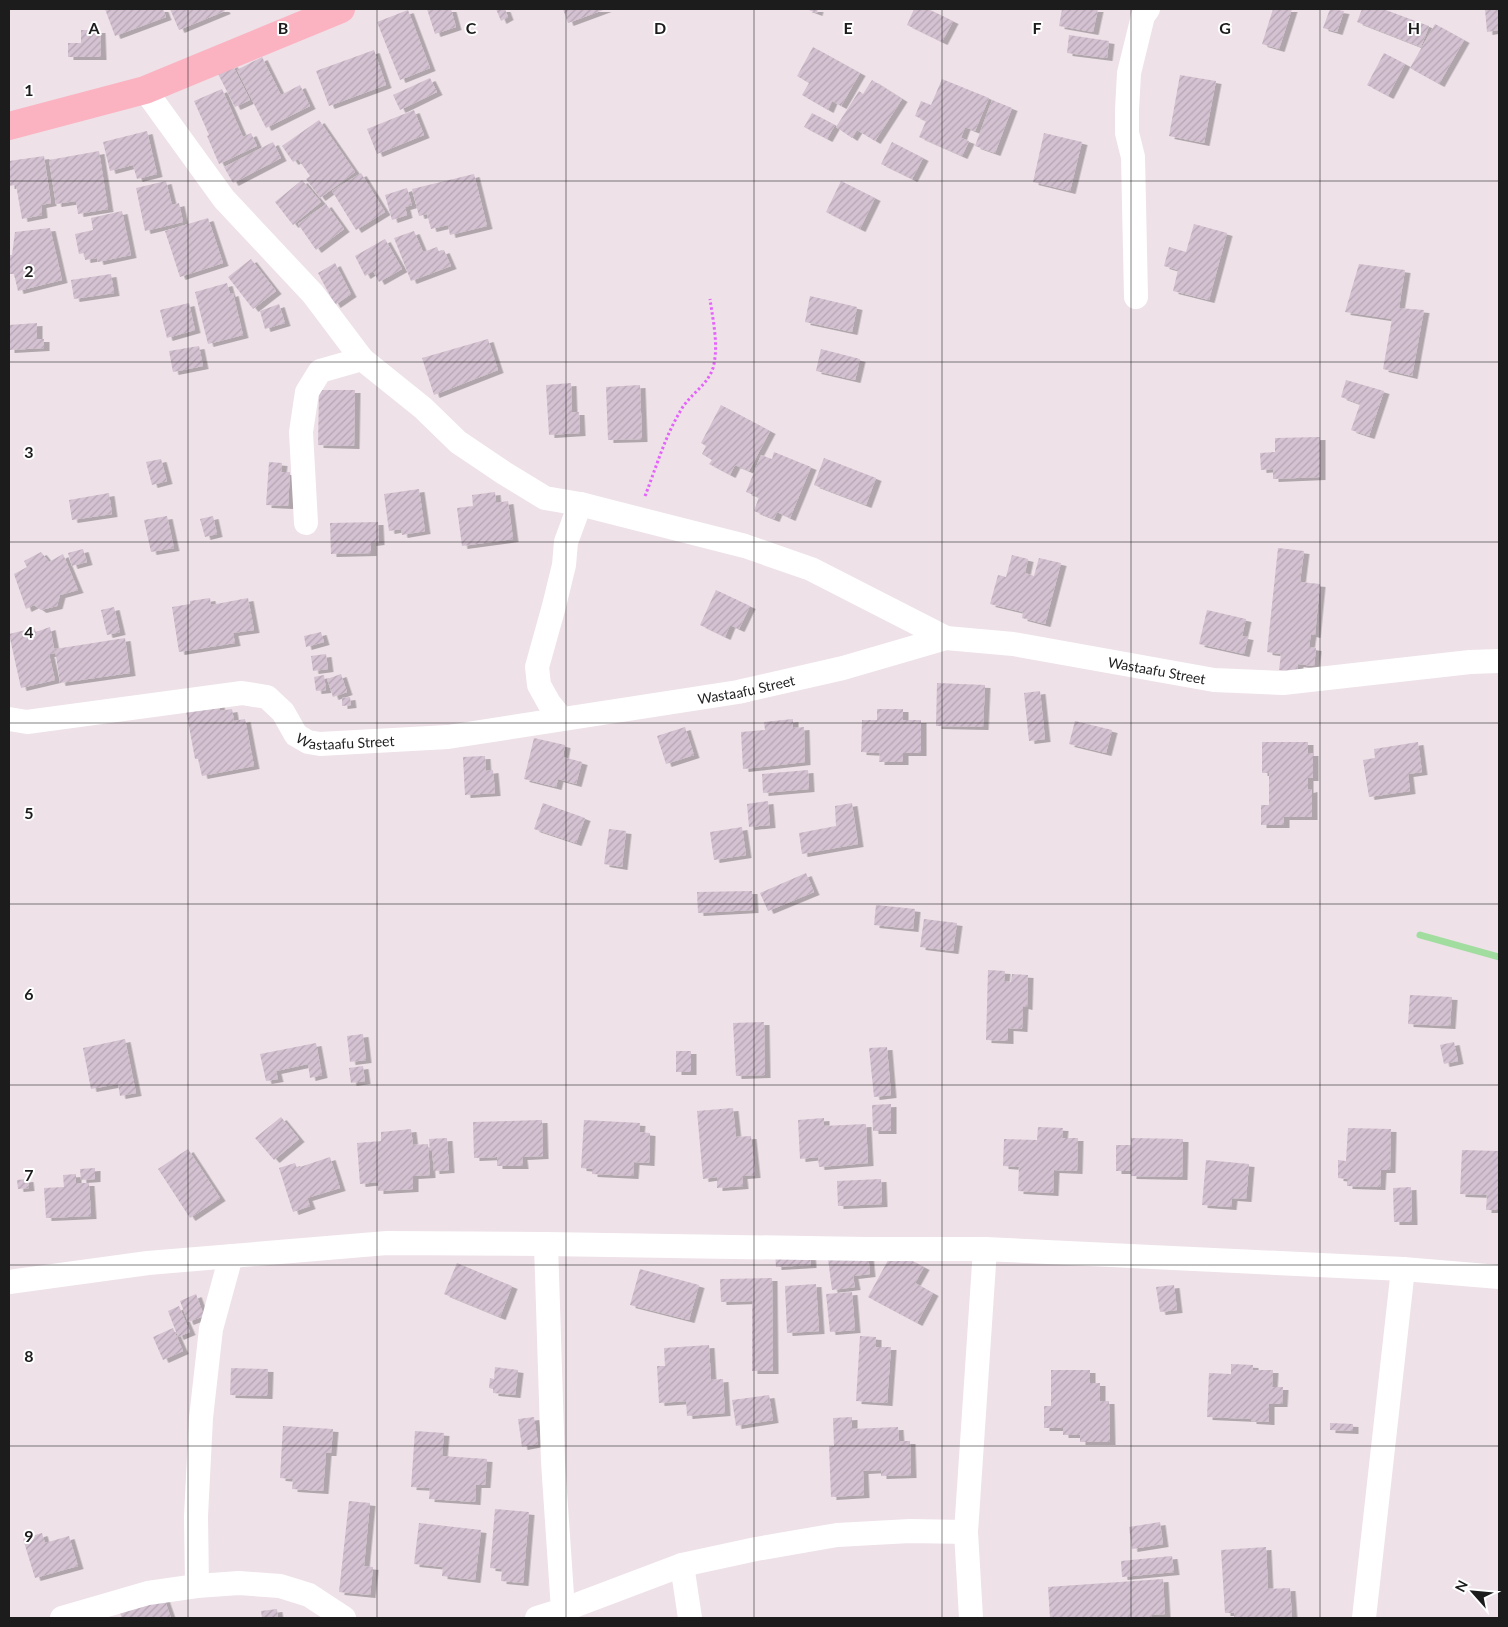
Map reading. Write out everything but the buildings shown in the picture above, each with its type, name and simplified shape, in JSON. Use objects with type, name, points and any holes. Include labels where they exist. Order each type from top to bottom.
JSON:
[{"type":"main road","points":[[9,126],[145,90],[341,9]]},
{"type":"street","points":[[1136,297],[1133,156],[1127,133],[1127,110],[1129,73],[1143,16],[1148,9]]},
{"type":"street","points":[[145,90],[224,199],[313,294],[362,359],[423,408],[458,442],[504,474],[545,498],[580,504],[644,522],[745,546],[811,569],[946,638]]},
{"type":"street","points":[[306,522],[301,432],[307,392],[320,371],[362,359]]},
{"type":"street","points":[[562,719],[549,703],[539,685],[537,667],[564,565],[566,542],[580,504]]},
{"type":"street","name":"Wastaafu Street","points":[[10,715],[27,722],[242,692],[267,697],[283,712],[296,735],[308,742],[320,744],[448,737],[738,692],[843,668],[946,638],[1013,644],[1214,680],[1283,683],[1470,662],[1499,661]]},
{"type":"street","points":[[9,1282],[148,1263],[387,1243],[985,1249],[1403,1269],[1499,1277]]},
{"type":"street","points":[[546,1244],[553,1462],[564,1610]]},
{"type":"street","points":[[971,1618],[966,1532],[985,1249]]},
{"type":"street","points":[[197,1586],[196,1516],[201,1418],[211,1329],[231,1256]]},
{"type":"street","points":[[1364,1618],[1403,1269]]},
{"type":"street","points":[[537,1618],[564,1610],[682,1565],[756,1549],[837,1535],[910,1531],[966,1532]]},
{"type":"street","points":[[682,1565],[690,1618]]},
{"type":"street","points":[[62,1618],[148,1593],[197,1586],[239,1584],[280,1586],[309,1595],[344,1618]]},
{"type":"path","points":[[644,522],[644,499],[676,418],[686,402],[708,379],[713,367],[716,351],[710,299]]},
{"type":"waterway","points":[[1420,935],[1499,957]]}]
